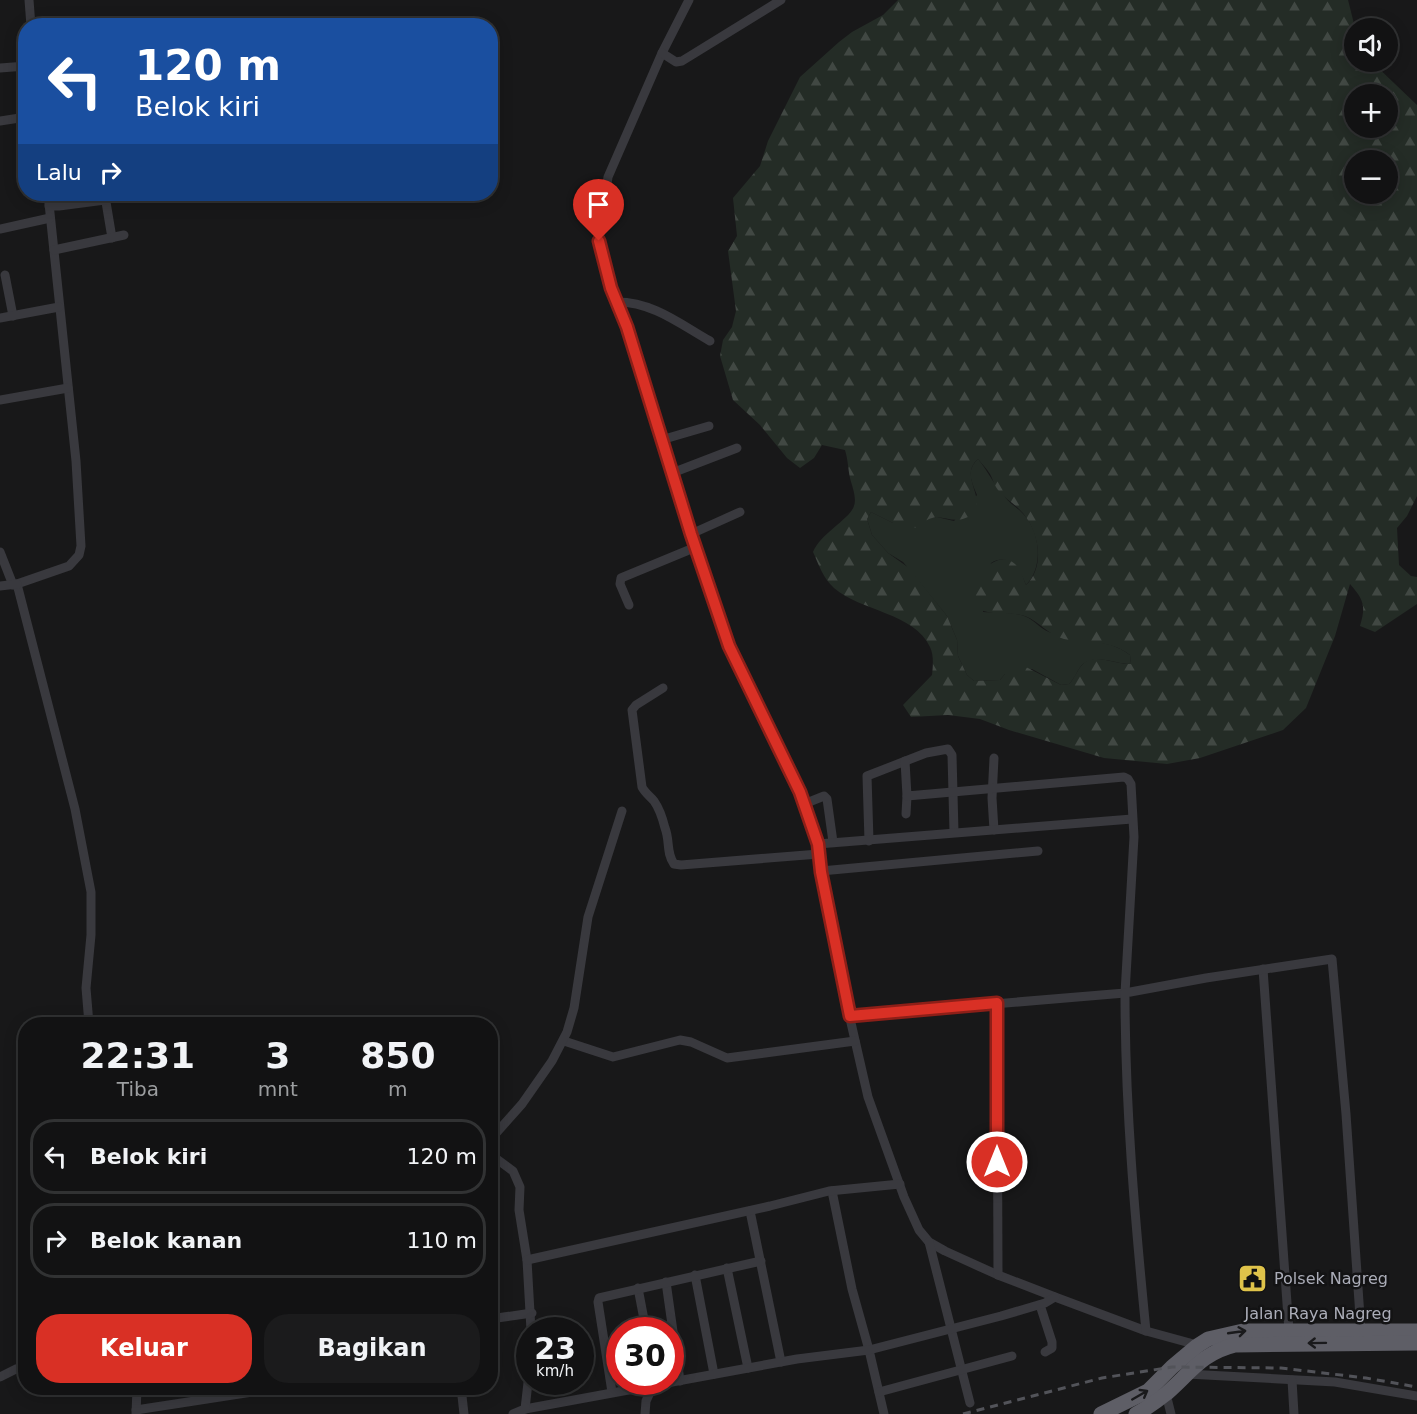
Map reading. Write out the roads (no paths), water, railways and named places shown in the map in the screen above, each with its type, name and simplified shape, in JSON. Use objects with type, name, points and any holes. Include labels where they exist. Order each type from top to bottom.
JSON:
[{"type":"highway","name":"Jalan Raya Nagreg","points":[[1136,1414],[1166,1394],[1187,1374],[1208,1339],[1236,1332],[1417,1331]]},
{"type":"highway","name":"Jalan Raya Nagreg","points":[[1101,1414],[1148,1391],[1202,1351],[1234,1345],[1417,1343]]},
{"type":"street","points":[[29,0],[30,18]]},
{"type":"street","points":[[689,0],[662,53],[608,177],[599,241],[611,288],[627,327],[691,534],[729,646],[804,804],[819,849],[821,872],[868,1097],[913,1219],[929,1242],[970,1403]]},
{"type":"street","points":[[662,53],[676,62],[682,61],[781,0]]},
{"type":"street","points":[[0,68],[18,67]]},
{"type":"street","points":[[0,121],[18,118]]},
{"type":"street","points":[[0,586],[15,584],[69,566],[79,555],[81,546],[76,461],[49,201]]},
{"type":"street","points":[[49,206],[85,201]]},
{"type":"street","points":[[106,201],[112,238]]},
{"type":"street","points":[[0,229],[50,218]]},
{"type":"street","points":[[54,250],[124,235]]},
{"type":"street","points":[[5,275],[13,316]]},
{"type":"street","points":[[617,302],[642,304],[710,341]]},
{"type":"street","points":[[0,318],[59,307]]},
{"type":"street","points":[[0,400],[68,388]]},
{"type":"street","points":[[661,440],[709,426]]},
{"type":"street","points":[[672,473],[737,448]]},
{"type":"street","points":[[691,534],[741,512]]},
{"type":"street","points":[[629,605],[620,584],[621,578],[696,547]]},
{"type":"street","points":[[0,552],[15,584],[75,808],[91,892],[91,935],[86,988],[88,1017]]},
{"type":"street","points":[[663,688],[632,710],[642,787],[662,817],[668,834],[669,857],[674,864],[819,849],[833,842],[1132,819]]},
{"type":"street","points":[[869,841],[867,776],[926,753],[948,749],[952,755],[954,832]]},
{"type":"street","points":[[994,758],[994,830]]},
{"type":"street","points":[[905,761],[906,814]]},
{"type":"street","points":[[907,796],[954,790],[1124,777],[1131,784],[1134,837],[1125,993],[1133,1193],[1146,1331]]},
{"type":"street","points":[[804,804],[824,796],[827,799],[833,842]]},
{"type":"street","points":[[498,1131],[522,1104],[564,1041],[574,1008],[588,917],[622,811]]},
{"type":"street","points":[[821,872],[1038,850]]},
{"type":"street","points":[[850,1016],[1125,993],[1332,959],[1346,1114],[1361,1331]]},
{"type":"street","points":[[1263,969],[1289,1331]]},
{"type":"street","points":[[997,1003],[998,1275]]},
{"type":"street","points":[[564,1041],[613,1057],[680,1040],[691,1042],[727,1058],[855,1041]]},
{"type":"street","points":[[498,1159],[506,1164],[517,1178],[520,1187],[519,1210],[527,1260],[532,1317]]},
{"type":"street","points":[[527,1260],[832,1191],[900,1184]]},
{"type":"street","points":[[832,1191],[852,1289],[884,1414]]},
{"type":"street","points":[[750,1211],[781,1362]]},
{"type":"street","points":[[929,1242],[998,1275],[1055,1298],[1202,1351]]},
{"type":"street","points":[[606,1353],[598,1300],[601,1297],[761,1261]]},
{"type":"street","points":[[727,1268],[748,1368]]},
{"type":"street","points":[[695,1275],[714,1374]]},
{"type":"street","points":[[666,1282],[671,1317]]},
{"type":"street","points":[[638,1288],[644,1317]]},
{"type":"street","points":[[684,1380],[781,1362],[869,1350],[952,1330],[1040,1305],[1055,1298]]},
{"type":"street","points":[[1040,1305],[1052,1342],[1052,1348],[1045,1352]]},
{"type":"street","points":[[498,1318],[532,1313]]},
{"type":"street","points":[[879,1392],[1012,1356]]},
{"type":"street","points":[[0,1377],[18,1369]]},
{"type":"street","points":[[1187,1374],[1335,1382],[1417,1396]]},
{"type":"street","points":[[1292,1380],[1294,1414]]},
{"type":"street","points":[[513,1414],[525,1409],[606,1393]]},
{"type":"street","points":[[1166,1394],[1171,1414]]},
{"type":"street","points":[[137,1395],[136,1412],[237,1395]]},
{"type":"street","points":[[525,1409],[527,1395]]},
{"type":"street","points":[[645,1414],[646,1401],[649,1395]]},
{"type":"street","points":[[462,1396],[464,1414]]},
{"type":"railway","points":[[963,1414],[1102,1378],[1172,1367],[1281,1368],[1366,1378],[1417,1387]]},
{"type":"place","name":"Polsek Nagreg","points":[[1253,1278]]}]
